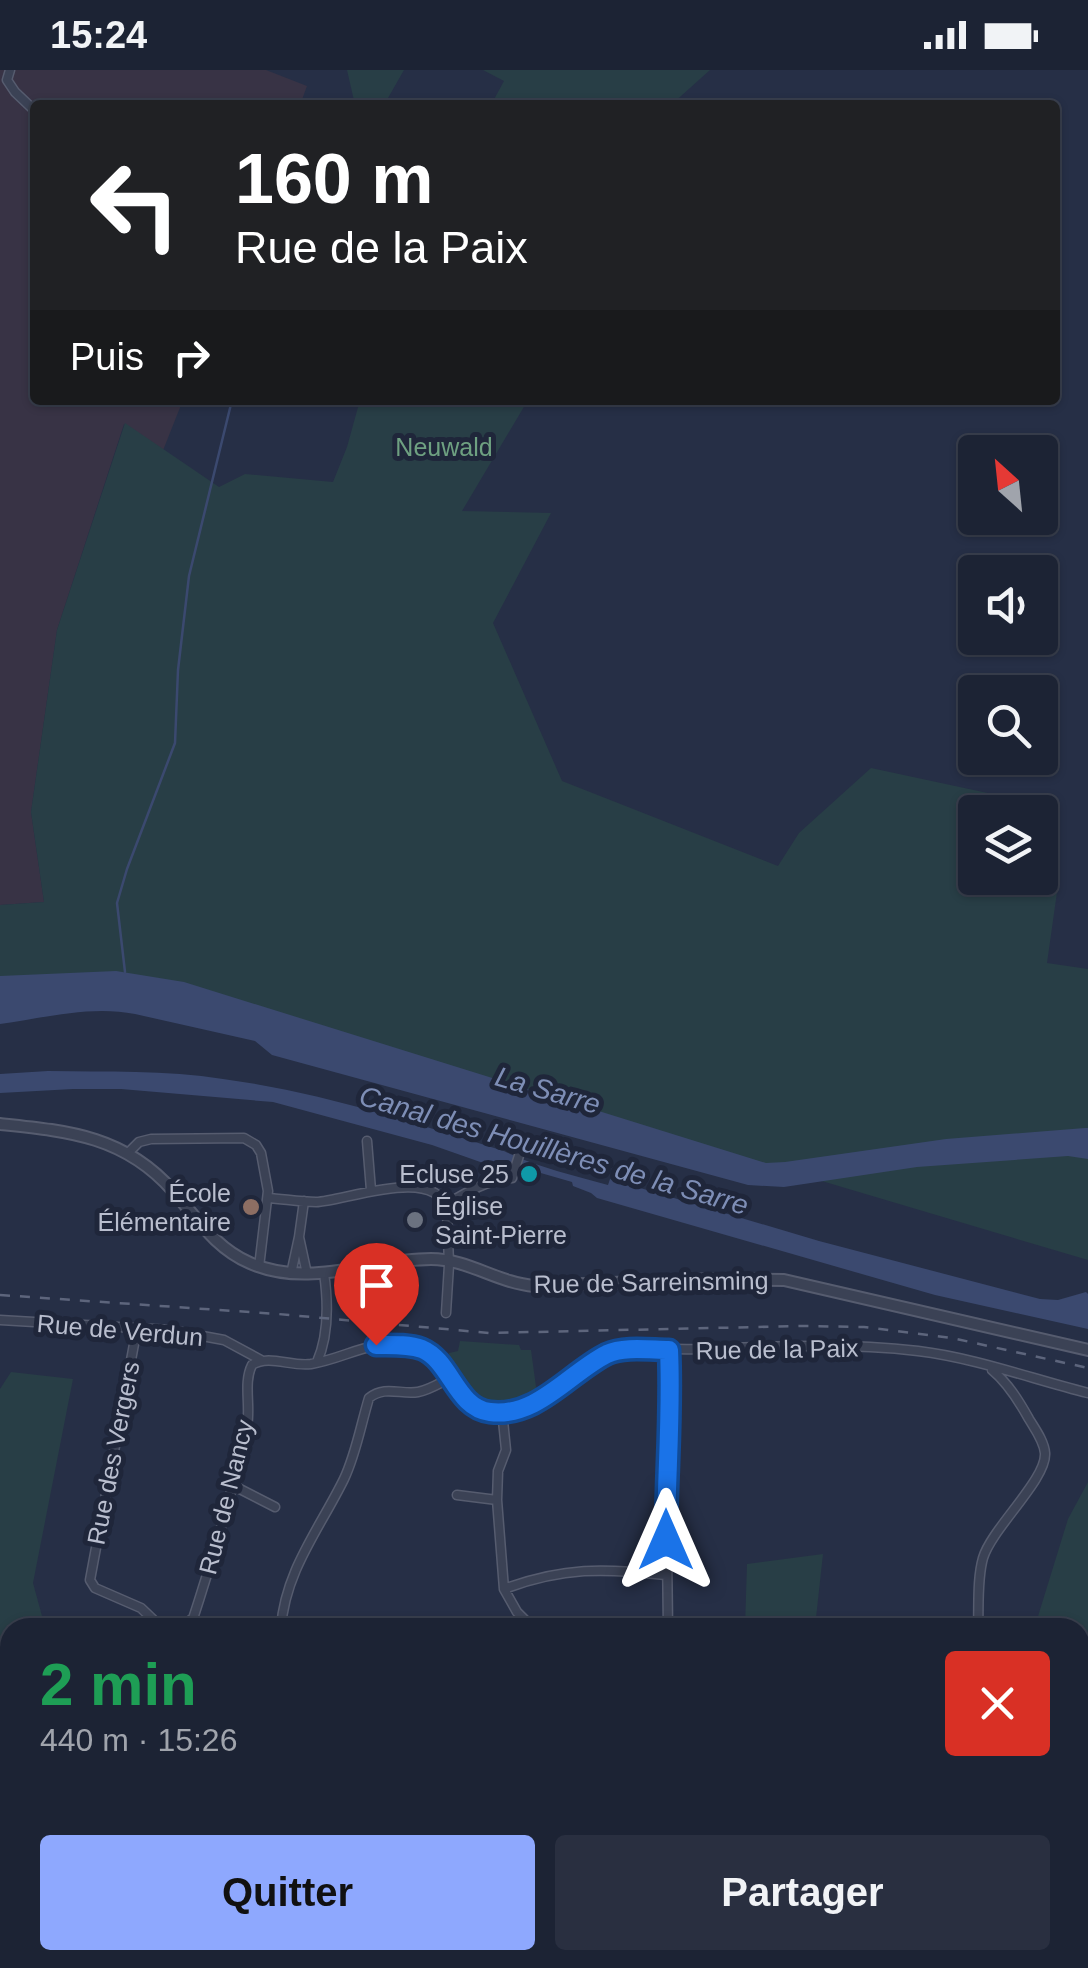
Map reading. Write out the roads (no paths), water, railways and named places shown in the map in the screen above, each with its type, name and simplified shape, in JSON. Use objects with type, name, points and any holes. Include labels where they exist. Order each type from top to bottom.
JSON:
[{"type":"street","points":[[10,70],[10,84],[30,106]]},
{"type":"street","points":[[0,1124],[83,1136],[128,1153],[166,1182],[216,1241],[258,1267],[307,1274],[422,1259],[449,1260]]},
{"type":"street","points":[[128,1153],[147,1139],[244,1138],[256,1144],[268,1198],[258,1267]]},
{"type":"street","points":[[367,1140],[371,1190]]},
{"type":"street","points":[[447,1204],[513,1175],[521,1149]]},
{"type":"street","points":[[268,1198],[318,1202],[371,1190],[418,1188],[433,1192],[447,1204],[446,1313]]},
{"type":"street","points":[[291,1274],[304,1200]]},
{"type":"street","points":[[298,1238],[307,1274]]},
{"type":"street","name":"Rue de Sarreinsming","points":[[449,1260],[534,1286],[745,1278],[800,1282],[1088,1350]]},
{"type":"street","points":[[317,1362],[324,1340],[324,1273]]},
{"type":"street","name":"Rue de Verdun","points":[[0,1320],[164,1330],[216,1338],[261,1360]]},
{"type":"street","name":"Rue des Vergers","points":[[137,1328],[90,1582],[94,1588],[137,1606],[151,1618]]},
{"type":"street","points":[[324,1340],[331,1358]]},
{"type":"street","points":[[252,1365],[261,1360],[317,1362],[376,1345],[419,1348],[431,1354],[467,1400],[487,1412],[502,1411],[506,1450],[498,1471],[496,1500],[504,1590],[523,1618]]},
{"type":"street","name":"Rue de Verdun","points":[[238,1346],[252,1365]]},
{"type":"street","name":"Rue de la Paix","points":[[502,1411],[537,1402],[609,1353],[778,1346],[893,1349],[947,1356],[1088,1393]]},
{"type":"street","points":[[668,1618],[669,1350]]},
{"type":"street","name":"Rue de Nancy","points":[[193,1618],[234,1486],[249,1418],[248,1375],[252,1365]]},
{"type":"street","points":[[979,1618],[983,1558],[1046,1457],[1042,1440],[1018,1401],[1004,1380],[988,1367]]},
{"type":"street","points":[[282,1618],[296,1566],[346,1476],[370,1398],[386,1390],[419,1392],[450,1378]]},
{"type":"street","points":[[234,1486],[275,1507]]},
{"type":"street","points":[[457,1495],[496,1500]]},
{"type":"street","points":[[504,1590],[537,1577],[583,1569],[666,1575]]},
{"type":"water","points":[[116,971],[184,982],[766,1163],[946,1139],[1085,1128],[1088,1159],[1068,1156],[917,1167],[784,1187],[748,1185],[272,1055],[255,1041],[135,1014],[85,1012],[0,1024],[0,976]]},
{"type":"water","points":[[48,1071],[201,1076],[330,1100],[469,1140],[568,1174],[608,1185],[610,1179],[819,1241],[1040,1299],[1058,1300],[1086,1292],[1088,1329],[935,1295],[597,1198],[572,1182],[520,1167],[486,1164],[432,1145],[273,1102],[121,1089],[0,1093],[0,1074]]},
{"type":"waterway","points":[[125,972],[117,903],[175,743],[178,670],[189,576],[231,405]]},
{"type":"railway","points":[[0,1295],[489,1333],[864,1327],[952,1338],[1088,1368]]},
{"type":"place","name":"Ecluse 25","points":[[529,1174]]},
{"type":"place","name":"École Élémentaire","points":[[251,1207]]},
{"type":"place","name":"Église Saint-Pierre","points":[[415,1220]]},
{"type":"park label","name":"Neuwald","points":[[444,447]]},
{"type":"water label","name":"La Sarre","points":[[548,1090]]},
{"type":"water label","name":"Canal des Houillères de la Sarre","points":[[554,1150]]}]
